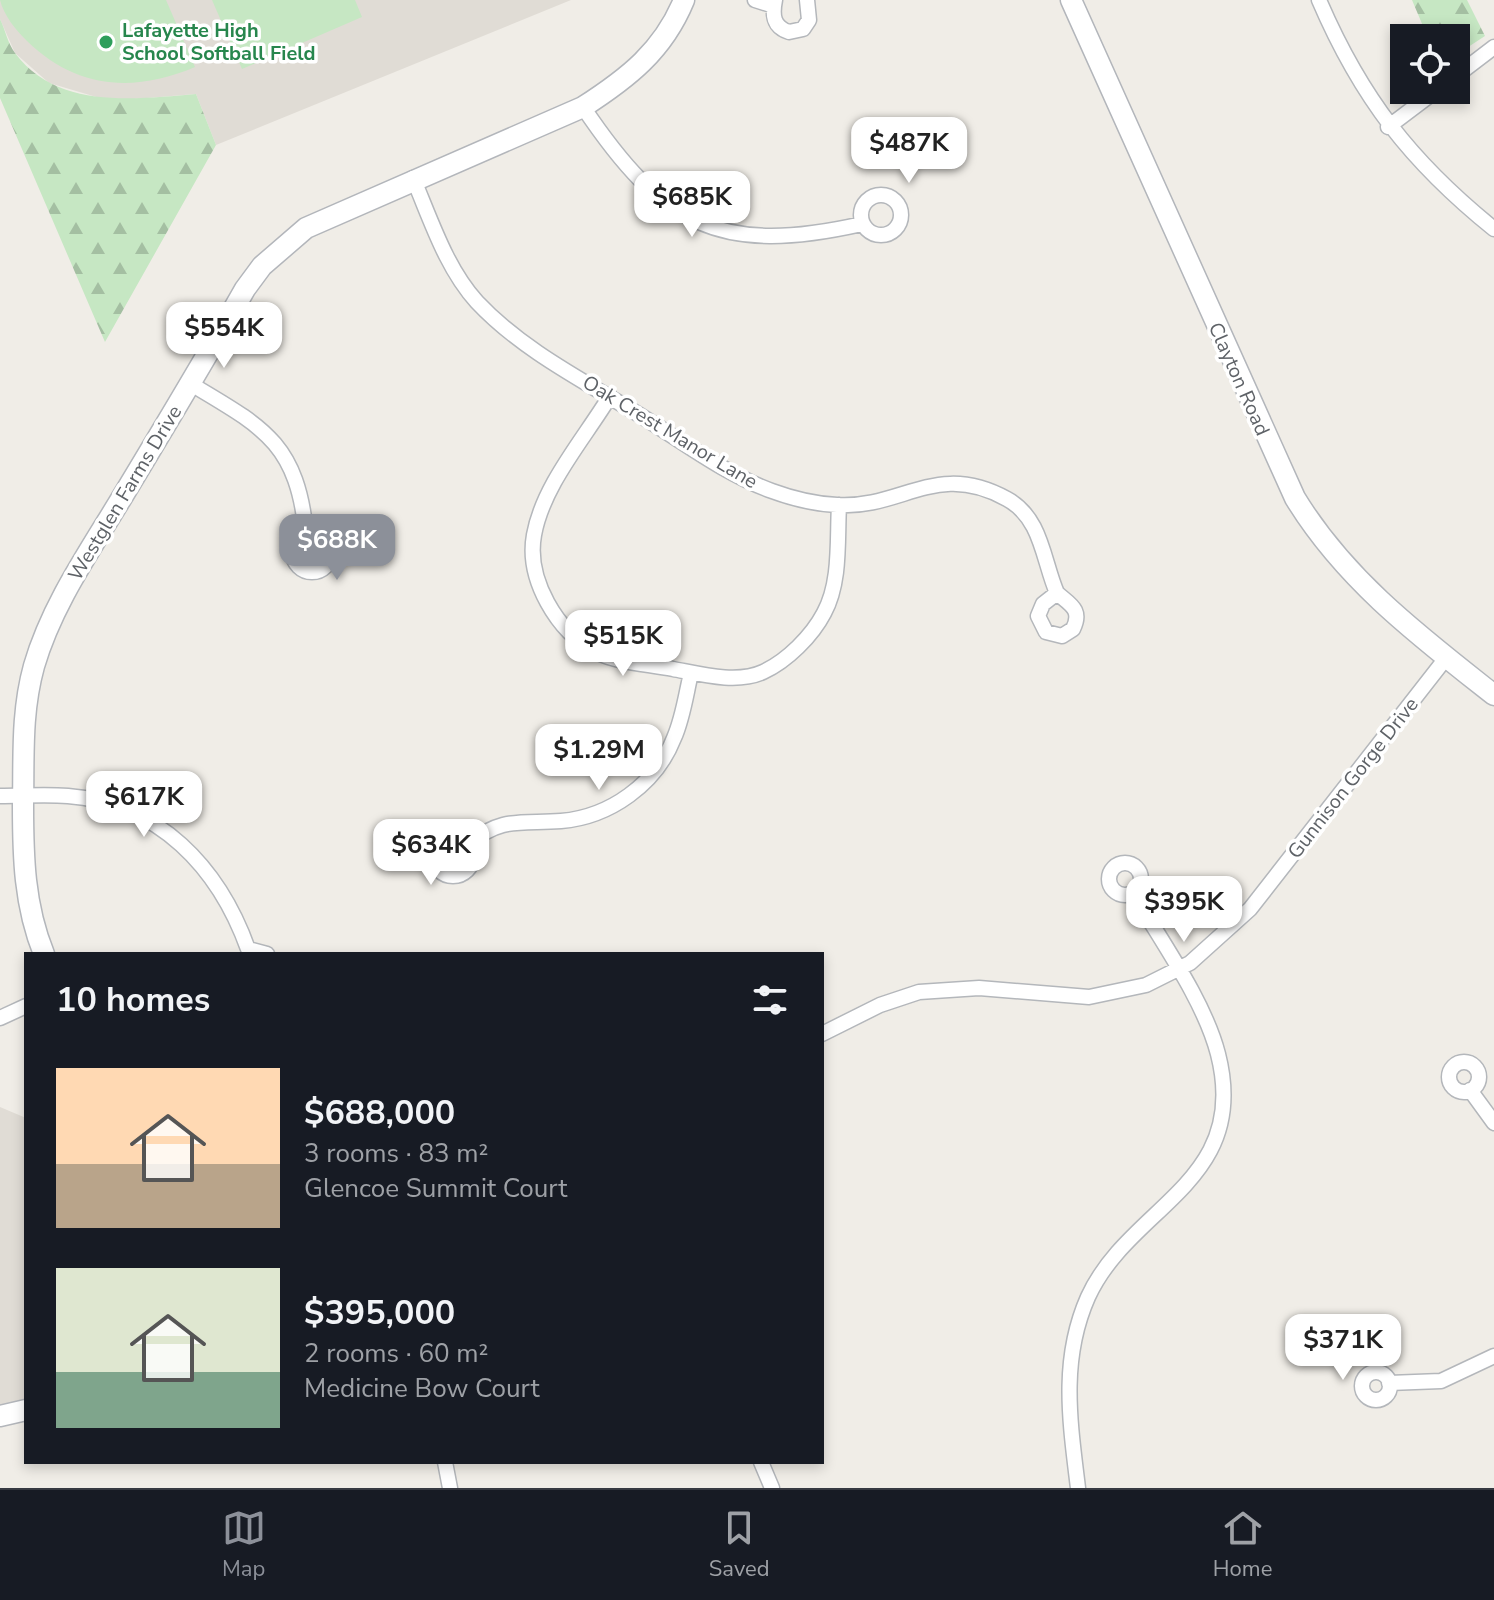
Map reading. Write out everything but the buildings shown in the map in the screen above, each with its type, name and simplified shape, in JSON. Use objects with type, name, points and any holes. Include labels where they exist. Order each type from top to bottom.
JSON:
[{"type":"street","name":"Westglen Farms Drive","points":[[43,952],[30,912],[23,866],[20,753],[24,709],[43,639],[81,565],[245,289],[282,248],[306,228],[413,178],[583,107],[643,65],[660,45],[684,0]]},
{"type":"street","points":[[755,0],[774,3],[775,22],[784,30],[796,32],[809,20],[807,0]]},
{"type":"street","name":"Clayton Road","points":[[1071,0],[1295,498],[1327,546],[1364,588],[1494,695]]},
{"type":"street","points":[[1319,0],[1341,50],[1388,127],[1450,193],[1494,229]]},
{"type":"street","points":[[1470,65],[1494,47]]},
{"type":"street","points":[[1388,127],[1418,104]]},
{"type":"street","points":[[583,107],[635,179],[657,198],[706,225],[766,238],[828,232],[862,224]]},
{"type":"street","name":"Oak Crest Manor Lane","points":[[413,178],[442,245],[476,300],[519,341],[719,464],[771,491],[839,505],[944,482],[986,490],[1011,501],[1039,535],[1057,593]]},
{"type":"street","points":[[191,384],[253,421],[275,442],[292,467],[306,533]]},
{"type":"street","points":[[610,396],[541,506],[533,538],[534,564],[542,591],[556,617],[575,638],[597,654],[691,673],[745,677],[759,673],[792,652],[811,632],[835,587],[839,505]]},
{"type":"street","name":"Gunnison Gorge Drive","points":[[824,1033],[880,1005],[919,992],[979,988],[1089,997],[1146,985],[1178,970],[1210,949],[1250,909],[1446,658]]},
{"type":"street","points":[[469,844],[499,825],[523,820],[561,821],[595,815],[621,802],[663,760],[675,737],[691,673]]},
{"type":"street","points":[[0,796],[69,796],[143,817],[173,836],[198,858],[217,884],[232,909],[246,952]]},
{"type":"street","points":[[1078,1488],[1068,1374],[1080,1316],[1097,1280],[1115,1254],[1194,1179],[1209,1152],[1219,1116],[1222,1087],[1211,1032],[1133,893]]},
{"type":"street","points":[[0,1018],[24,1007]]},
{"type":"street","points":[[1470,1090],[1494,1123]]},
{"type":"street","points":[[1389,1383],[1441,1381],[1494,1356]]},
{"type":"street","points":[[0,1416],[24,1410]]},
{"type":"street","points":[[445,1464],[450,1488]]},
{"type":"street","points":[[762,1464],[772,1488]]},
{"type":"shaded area","points":[[0,0],[571,0],[216,145],[196,94],[110,101],[49,83],[15,53],[0,19]]},
{"type":"shaded area","points":[[0,1107],[24,1117],[24,1401],[0,1411]]},
{"type":"green space","name":"Lafayette High School Softball Field","points":[[0,0],[166,0],[195,67],[150,81],[106,82],[86,77],[65,69],[27,41],[7,17]]},
{"type":"green space","points":[[212,0],[355,0],[362,17],[242,69]]},
{"type":"green space","points":[[1412,0],[1467,0],[1485,36],[1470,46],[1470,24],[1422,24]]},
{"type":"green space","points":[[0,19],[15,53],[32,71],[52,84],[98,97],[148,98],[196,94],[216,145],[105,342],[0,98]]},
{"type":"place","name":"Lafayette High School Softball Field","points":[[106,42]]}]
